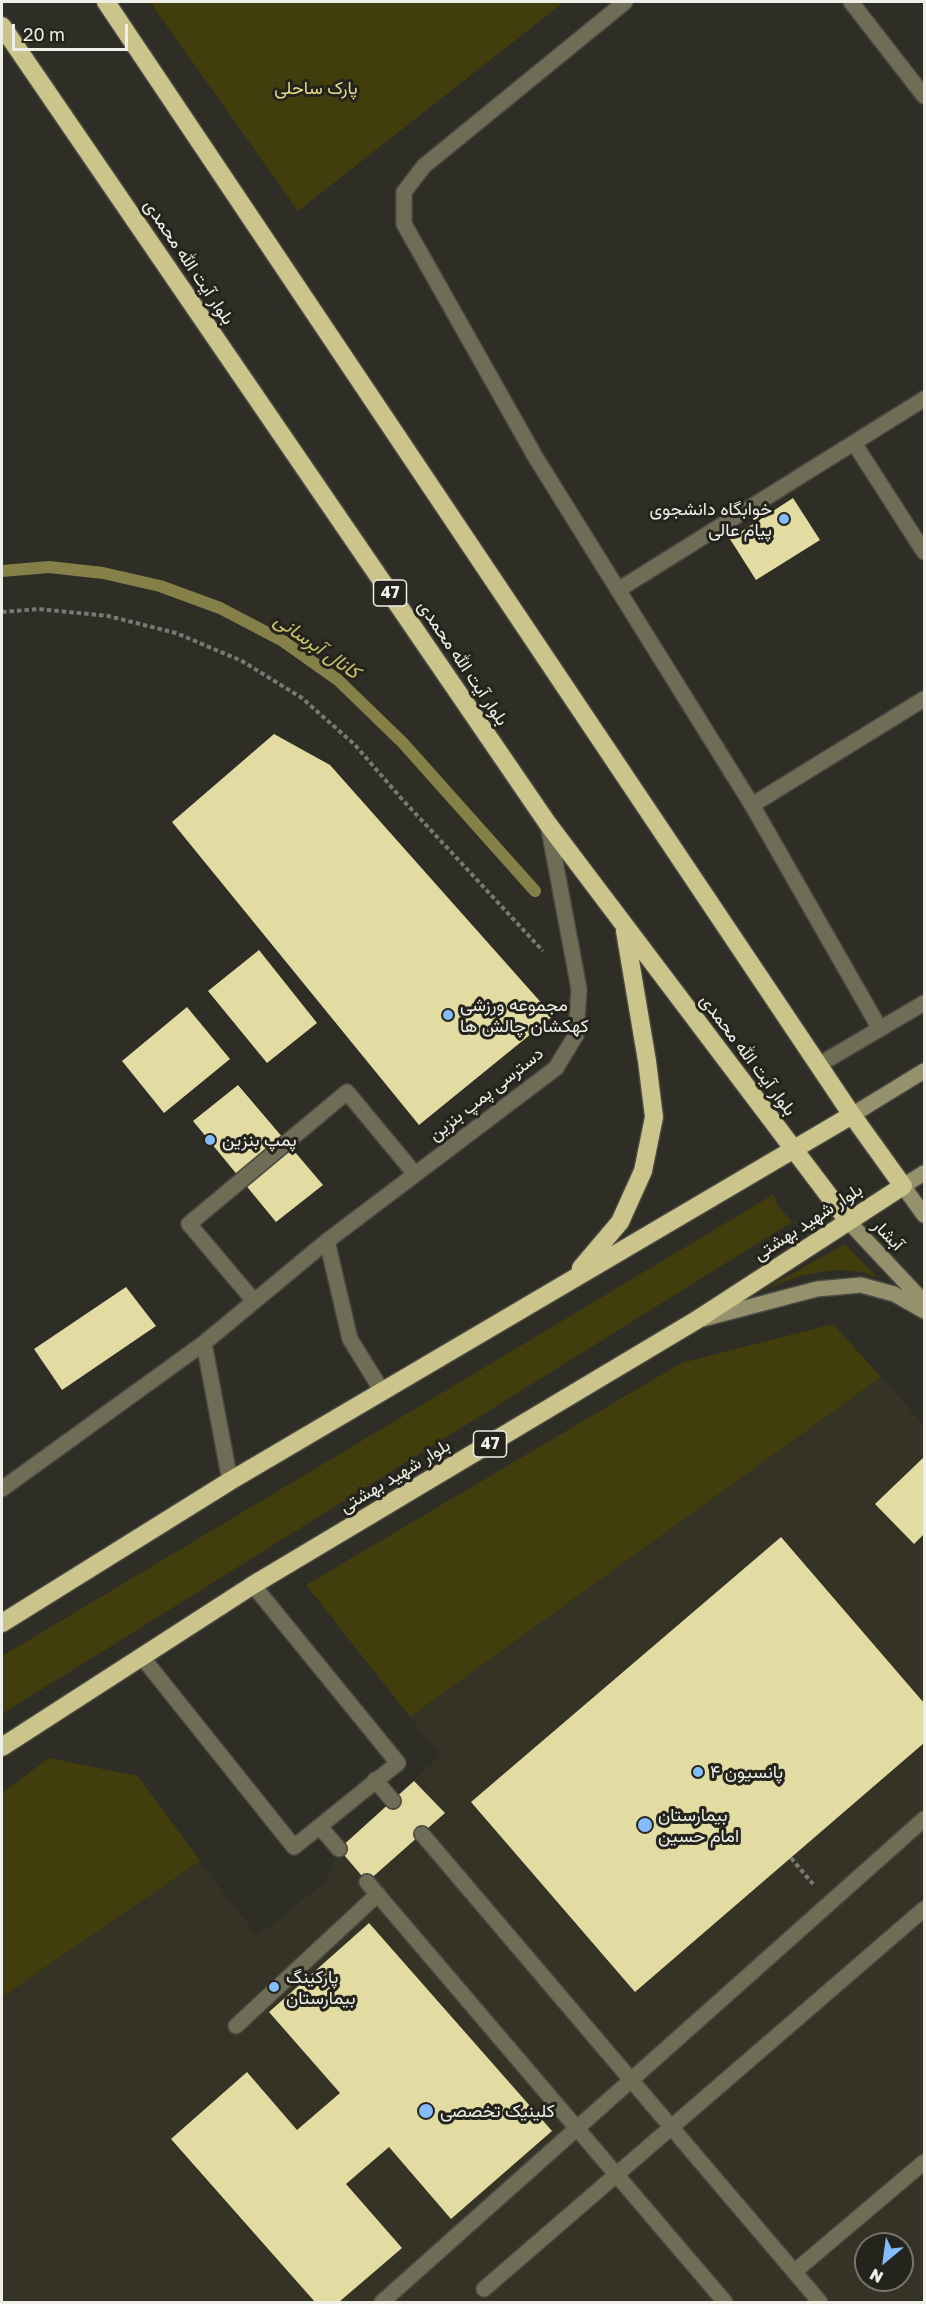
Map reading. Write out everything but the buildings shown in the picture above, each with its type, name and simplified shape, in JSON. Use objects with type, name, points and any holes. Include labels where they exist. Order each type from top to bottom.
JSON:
[{"type":"highway","points":[[106,2],[820,1064],[852,1115],[903,1186]]},
{"type":"highway","name":"بلوار آیت الله محمدی","points":[[2,26],[548,824],[848,1221]]},
{"type":"highway","points":[[541,1298],[585,1265],[620,1222],[644,1171],[654,1117],[624,926]]},
{"type":"highway","points":[[2,1623],[230,1481],[852,1115]]},
{"type":"highway","name":"بلوار شهید بهشتی","points":[[2,1747],[253,1585],[694,1321],[903,1186]]},
{"type":"street","points":[[625,2],[424,166],[404,192],[404,224],[536,458],[752,805],[880,1029]]},
{"type":"street","points":[[851,2],[924,96]]},
{"type":"street","points":[[618,590],[924,399]]},
{"type":"street","points":[[854,443],[924,552]]},
{"type":"street","points":[[752,805],[924,699]]},
{"type":"street","name":"دسترسی پمپ بنزین","points":[[2,1489],[204,1343],[327,1240],[556,1068],[576,1035],[579,989],[548,824]]},
{"type":"street","points":[[820,1064],[924,1003]]},
{"type":"street","points":[[852,1115],[924,1071]]},
{"type":"street","points":[[254,1301],[189,1224],[347,1092],[415,1174]]},
{"type":"street","name":"بلوار شهید بهشتی","points":[[903,1186],[924,1173]]},
{"type":"street","points":[[903,1186],[924,1215]]},
{"type":"street","name":"آبشار","points":[[848,1221],[924,1302]]},
{"type":"street","points":[[327,1240],[350,1339],[382,1391]]},
{"type":"street","points":[[694,1321],[817,1289],[861,1285],[894,1294],[924,1311]]},
{"type":"street","points":[[204,1343],[230,1481]]},
{"type":"street","points":[[142,1657],[294,1848],[398,1763],[253,1585]]},
{"type":"street","points":[[375,1780],[393,1801]]},
{"type":"street","points":[[382,2302],[924,1819]]},
{"type":"street","points":[[320,1827],[339,1849]]},
{"type":"street","points":[[422,1834],[820,2302]]},
{"type":"street","points":[[367,1882],[725,2302]]},
{"type":"street","points":[[236,2026],[378,1894]]},
{"type":"street","points":[[484,2289],[924,1909]]},
{"type":"street","points":[[794,2272],[924,2162]]},
{"type":"path","points":[[2,612],[38,609],[108,616],[176,633],[242,661],[302,698],[356,745],[401,798],[546,954]]},
{"type":"path","points":[[791,1858],[828,1903]]},
{"type":"shaded area","name":"بیمارستان امام حسین","points":[[881,1377],[924,1425],[924,2302],[2,2302],[2,1997],[200,1861],[257,1936],[324,1883],[339,1849],[440,1756],[410,1717]]},
{"type":"green space","name":"پارک ساحلی","points":[[150,2],[564,2],[298,211]]},
{"type":"green space","points":[[774,1194],[777,1205],[792,1222],[2,1714],[2,1656]]},
{"type":"green space","points":[[845,1244],[878,1278],[863,1272],[840,1270],[819,1272],[797,1277],[763,1290]]},
{"type":"green space","points":[[833,1324],[881,1377],[410,1717],[306,1585],[681,1363]]},
{"type":"green space","points":[[49,1758],[138,1776],[200,1861],[2,1997],[2,1793]]},
{"type":"waterway","name":"کانال آبرسانی","points":[[2,571],[49,567],[103,573],[160,586],[220,608],[283,641],[338,680],[403,743],[535,891]]},
{"type":"place","name":"خوابگاه دانشجوی پیام عالی","points":[[784,519]]},
{"type":"place","name":"مجموعه ورزشی کهکشان چالش ها","points":[[448,1015]]},
{"type":"place","name":"پمپ بنزین","points":[[210,1140]]},
{"type":"place","name":"پانسیون ۴","points":[[698,1772]]},
{"type":"place","name":"بیمارستان امام حسین","points":[[645,1825]]},
{"type":"place","name":"پارکینگ بیمارستان","points":[[274,1987]]},
{"type":"place","name":"کلینیک تخصصی","points":[[426,2111]]}]
